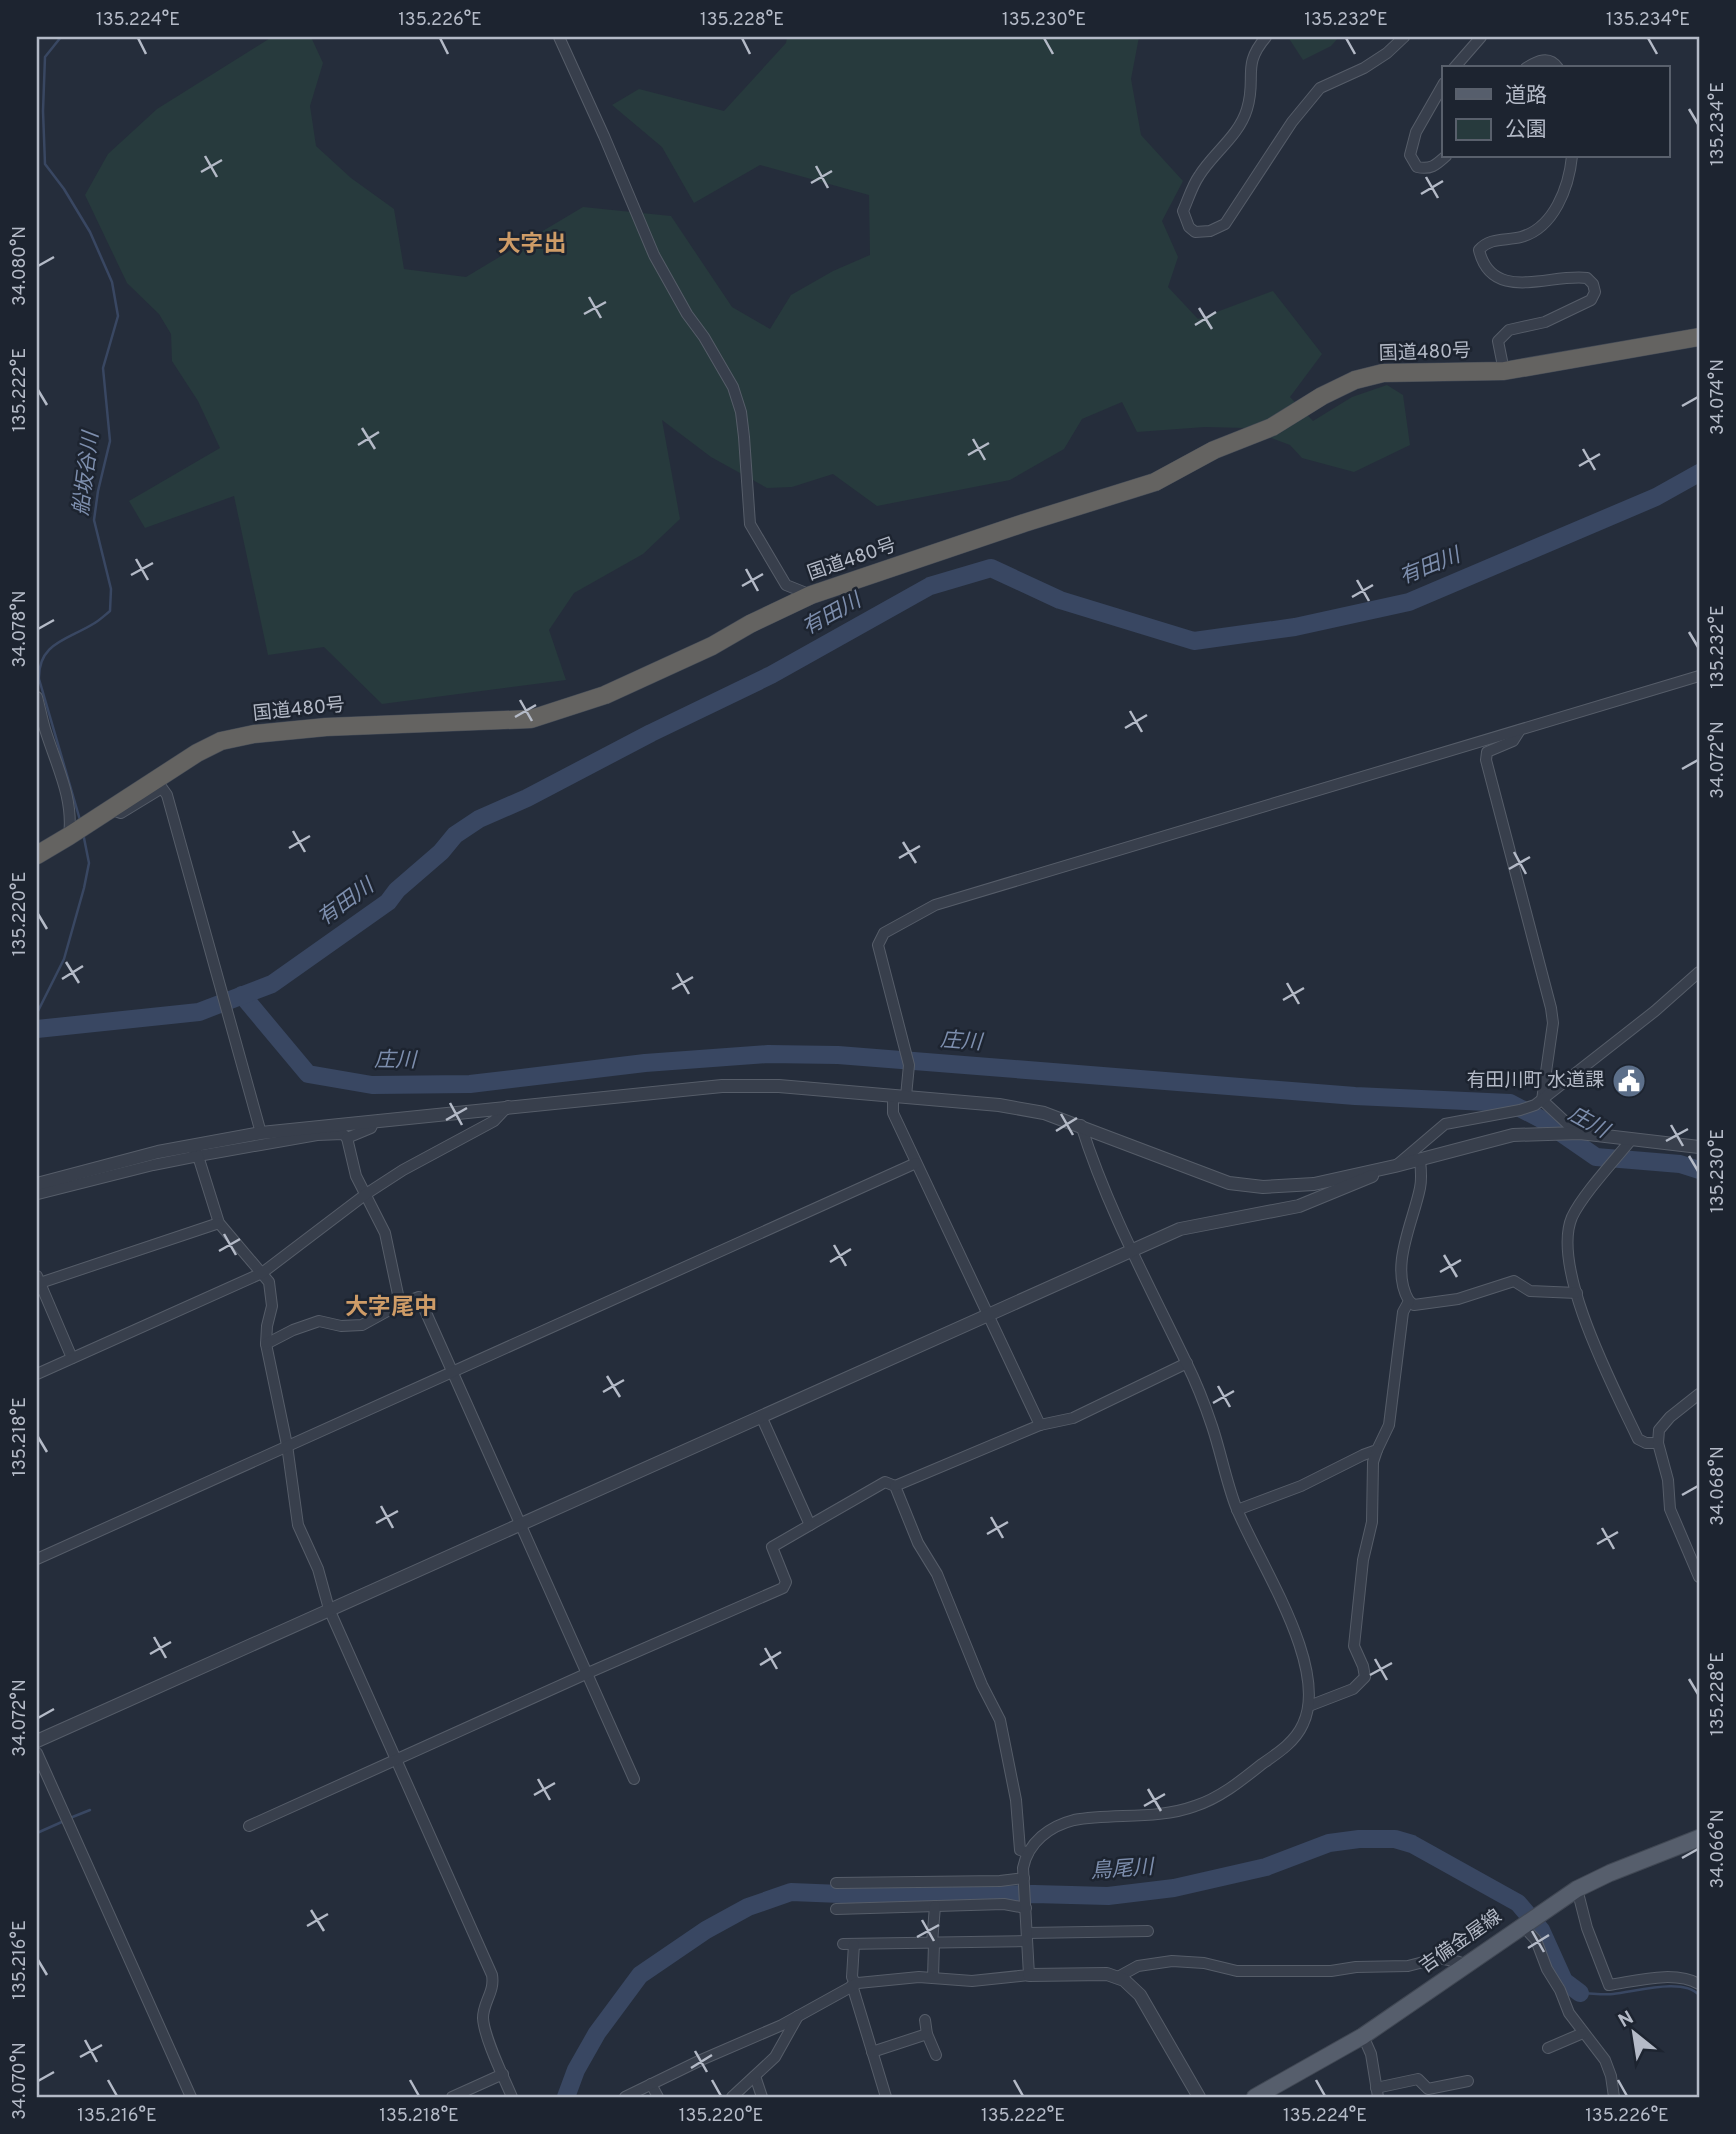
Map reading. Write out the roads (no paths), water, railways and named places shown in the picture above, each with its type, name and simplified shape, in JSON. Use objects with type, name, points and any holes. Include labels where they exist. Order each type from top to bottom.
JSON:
[{"type":"highway","name":"国道480号","points":[[37,855],[197,753],[221,741],[254,734],[326,727],[531,719],[562,711],[605,695],[700,652],[811,595],[1155,482],[1214,450],[1272,427],[1322,396],[1355,380],[1383,373],[1504,371],[1699,337]]},
{"type":"main road","name":"吉備金屋線","points":[[1255,2097],[1363,2036],[1577,1889],[1609,1872],[1699,1838]]},
{"type":"street","points":[[559,37],[654,254],[687,314],[704,337],[733,387],[742,425],[750,524],[786,585],[811,595]]},
{"type":"street","points":[[1265,37],[1254,50],[1250,61],[1251,83],[1247,110],[1238,127],[1199,175],[1182,211],[1188,227],[1195,232],[1210,231],[1225,224],[1292,122],[1320,88],[1364,68],[1387,53],[1404,37]]},
{"type":"street","points":[[1456,66],[1481,37]]},
{"type":"street","points":[[1529,66],[1547,60],[1556,66]]},
{"type":"street","points":[[1442,86],[1416,132],[1410,155],[1417,167],[1426,169],[1434,167],[1444,158]]},
{"type":"street","points":[[1504,371],[1498,341],[1509,330],[1545,322],[1575,309],[1591,300],[1595,292],[1593,284],[1587,278],[1576,276],[1519,283],[1506,282],[1489,271],[1482,262],[1479,250],[1491,241],[1522,237],[1545,223],[1564,190],[1572,158]]},
{"type":"street","points":[[1040,1425],[893,1113],[909,1065],[878,945],[884,933],[935,905],[1699,676]]},
{"type":"street","points":[[37,697],[44,728],[62,775],[71,820],[69,836]]},
{"type":"street","points":[[1520,730],[1513,741],[1488,752],[1486,760],[1551,1008],[1553,1023],[1542,1100]]},
{"type":"street","points":[[110,809],[121,813],[162,788],[167,795],[260,1130]]},
{"type":"street","points":[[37,1741],[1180,1229],[1299,1206],[1395,1166],[1445,1124],[1520,1110],[1542,1100],[1655,1011],[1699,972]]},
{"type":"street","points":[[400,1304],[385,1233],[356,1176],[347,1138],[343,1134],[317,1135],[198,1156],[37,1195],[37,1185],[158,1152],[260,1130],[722,1086],[779,1086],[899,1096],[999,1105],[1044,1113],[1229,1183],[1263,1187],[1314,1184],[1513,1135],[1574,1133],[1699,1147]]},
{"type":"street","points":[[1542,1100],[1574,1133]]},
{"type":"street","points":[[37,1374],[262,1273],[366,1194],[403,1170],[494,1121],[508,1107]]},
{"type":"street","points":[[347,1138],[371,1128],[374,1121]]},
{"type":"street","points":[[1029,1975],[1023,1868],[1027,1853],[1044,1833],[1065,1822],[1084,1818],[1163,1813],[1195,1807],[1217,1796],[1286,1746],[1299,1733],[1309,1706],[1309,1681],[1288,1616],[1237,1510],[1212,1426],[1187,1363],[1132,1250],[1090,1154],[1081,1125]]},
{"type":"street","points":[[1631,1140],[1573,1216],[1567,1236],[1567,1257],[1595,1348],[1638,1438],[1646,1443],[1657,1443]]},
{"type":"street","points":[[158,1152],[164,1157],[197,1153],[219,1223],[269,1283],[272,1306],[266,1344],[287,1445],[298,1525],[318,1569],[329,1609],[492,1975],[493,1989],[486,2003],[484,2022],[512,2097]]},
{"type":"street","points":[[1420,1160],[1421,1185],[1402,1260],[1402,1285],[1409,1301],[1414,1305],[1458,1299],[1514,1281],[1530,1291],[1577,1293]]},
{"type":"street","points":[[37,1559],[916,1163]]},
{"type":"street","points":[[1296,1185],[1306,1187],[1309,1193],[1307,1200],[1299,1206]]},
{"type":"street","points":[[72,1358],[38,1281],[219,1223]]},
{"type":"street","points":[[266,1344],[319,1321],[341,1326],[362,1325],[419,1297],[634,1779]]},
{"type":"street","points":[[1309,1706],[1353,1689],[1365,1677],[1354,1646],[1363,1560],[1372,1522],[1373,1462],[1389,1425],[1403,1312],[1409,1301]]},
{"type":"street","points":[[249,1826],[783,1588],[786,1582],[772,1547],[885,1482],[895,1486],[1040,1425],[1073,1418],[1187,1363]]},
{"type":"street","points":[[1699,1394],[1670,1417],[1659,1430],[1657,1443],[1668,1480],[1670,1508],[1695,1553],[1699,1577]]},
{"type":"street","points":[[761,1416],[810,1525]]},
{"type":"street","points":[[1237,1510],[1301,1486],[1377,1450]]},
{"type":"street","points":[[895,1486],[918,1543],[937,1574],[982,1685],[1000,1720],[1016,1800],[1020,1850],[1027,1853]]},
{"type":"street","points":[[37,1753],[191,2097]]},
{"type":"street","points":[[836,1883],[1024,1881]]},
{"type":"street","points":[[1577,1889],[1587,1928],[1609,1985],[1673,1978],[1693,1980],[1699,1984]]},
{"type":"street","points":[[836,1909],[1025,1905]]},
{"type":"street","points":[[933,1978],[934,1906]]},
{"type":"street","points":[[1523,1925],[1536,1940],[1566,2008],[1605,2060],[1614,2097]]},
{"type":"street","points":[[886,2097],[852,1977],[849,1944],[1148,1931]]},
{"type":"street","points":[[1118,1977],[1148,1963],[1172,1961],[1204,1963],[1237,1971],[1331,1971],[1356,1967],[1408,1966],[1439,1958],[1460,1962],[1463,1967]]},
{"type":"street","points":[[625,2097],[782,2025],[854,1984],[892,1979],[972,1980],[1099,1973],[1118,1977],[1135,1988],[1199,2097]]},
{"type":"street","points":[[732,2097],[775,2057],[798,2016]]},
{"type":"street","points":[[925,2020],[927,2034],[936,2055]]},
{"type":"street","points":[[1548,2048],[1583,2033]]},
{"type":"street","points":[[872,2052],[927,2034]]},
{"type":"street","points":[[1363,2036],[1371,2054],[1377,2093],[1415,2079],[1421,2081],[1427,2093],[1468,2081]]},
{"type":"street","points":[[452,2097],[503,2074]]},
{"type":"street","points":[[755,2076],[762,2097]]},
{"type":"street","points":[[651,2084],[658,2097]]},
{"type":"waterway","name":"船坂谷川","points":[[61,37],[45,57],[45,164],[90,232],[112,282],[118,316],[103,368],[110,441],[94,520],[111,589],[110,611],[49,650],[43,657],[39,679],[80,820]]},
{"type":"waterway","name":"有田川","points":[[37,1029],[199,1012],[272,984],[388,902],[397,890],[441,852],[455,835],[479,819],[527,798],[651,733],[771,675],[930,586],[991,568],[1060,600],[1194,641],[1295,627],[1409,602],[1656,497],[1699,473]]},
{"type":"waterway","name":"船坂谷川","points":[[37,1013],[64,959],[84,888],[89,863],[83,833]]},
{"type":"waterway","name":"庄川","points":[[242,995],[308,1074],[372,1085],[470,1084],[645,1063],[768,1054],[838,1055],[1355,1096],[1510,1103],[1541,1119],[1596,1157],[1680,1164],[1699,1170]]},
{"type":"waterway","points":[[70,1818],[90,1810]]},
{"type":"waterway","points":[[37,1833],[64,1821]]},
{"type":"waterway","name":"鳥尾川","points":[[566,2097],[576,2070],[597,2033],[640,1975],[706,1930],[748,1907],[791,1892],[891,1896],[1108,1896],[1174,1888],[1266,1867],[1329,1843],[1359,1839],[1395,1839],[1412,1844],[1518,1903],[1541,1930],[1564,1981],[1580,1993]]},
{"type":"waterway","name":"鳥尾川","points":[[1580,1993],[1613,1994],[1671,1986],[1692,1990],[1699,1995]]},
{"type":"place","name":"有田川町 水道課","points":[[1629,1081]]},
{"type":"district","name":"大字出","points":[[532,245]]},
{"type":"district","name":"大字尾中","points":[[391,1308]]}]
